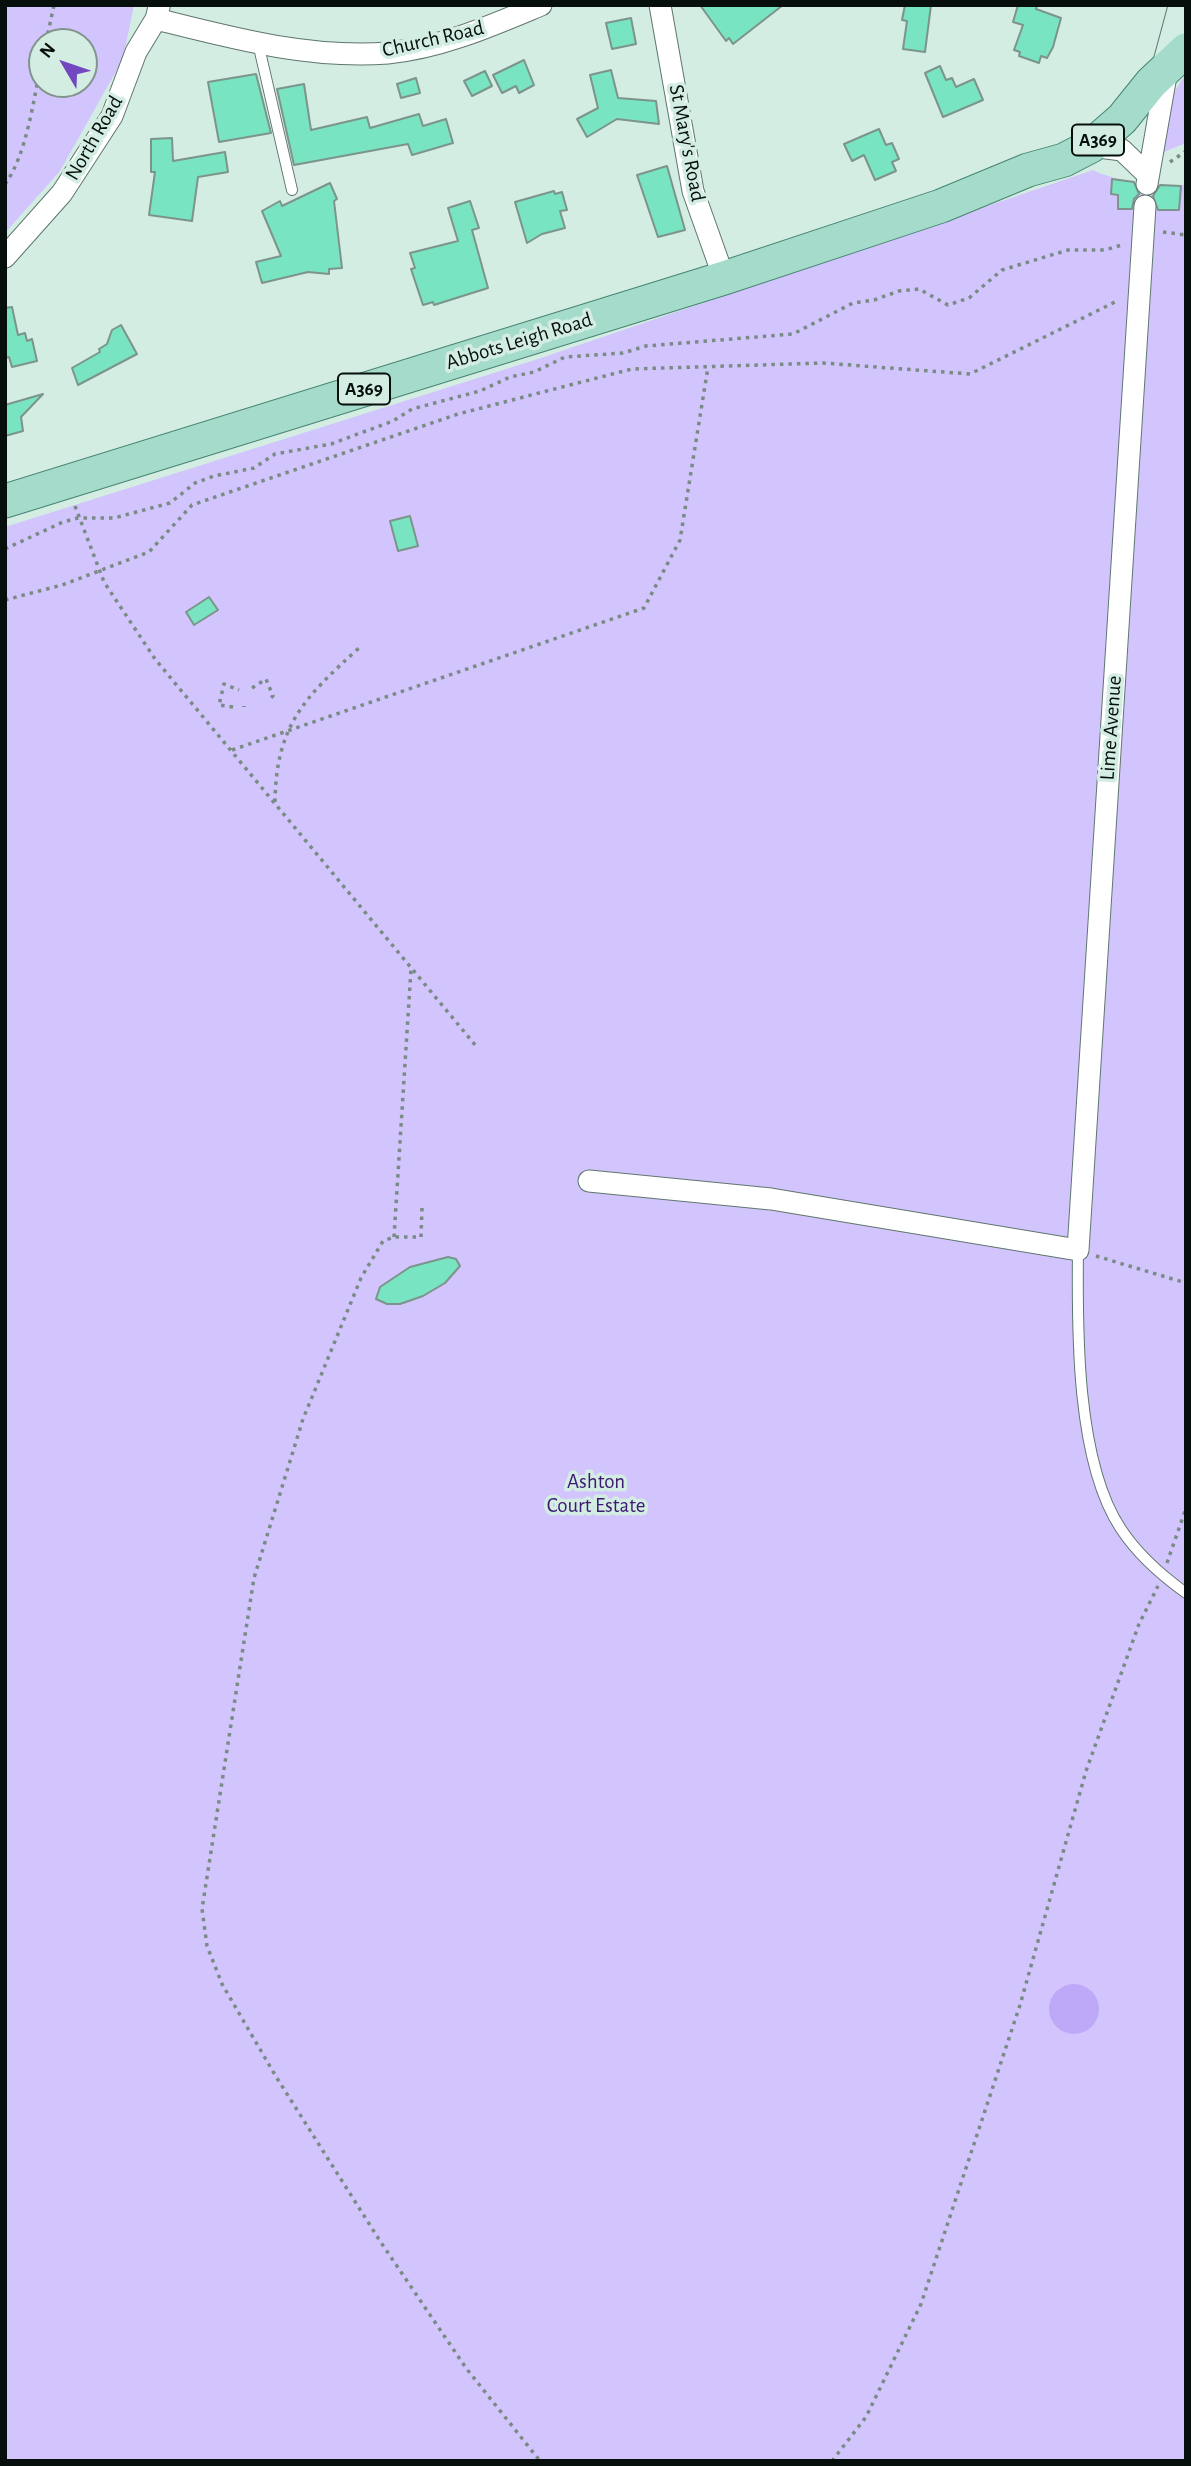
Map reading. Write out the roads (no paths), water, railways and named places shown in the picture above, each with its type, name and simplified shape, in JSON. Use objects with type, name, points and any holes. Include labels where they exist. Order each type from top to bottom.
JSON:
[{"type":"main road","points":[[1168,67],[1184,5]]},
{"type":"main road","name":"Abbots Leigh Road","points":[[1028,170],[1056,145],[1168,67]]},
{"type":"main road","name":"Abbots Leigh Road","points":[[5,501],[724,278],[941,206],[1028,170],[1065,160],[1091,146],[1122,119],[1168,67]]},
{"type":"street","name":"Church Road","points":[[158,12],[258,43],[308,52],[390,53],[474,33],[541,5]]},
{"type":"street","name":"St Mary's Road","points":[[660,5],[693,191],[724,278]]},
{"type":"street","name":"North Road","points":[[5,257],[62,193],[112,117],[136,52],[158,12]]},
{"type":"street","points":[[1091,146],[1122,150],[1147,180],[1168,67]]},
{"type":"street","name":"Lime Avenue","points":[[1078,1250],[1145,206]]},
{"type":"street","points":[[589,1181],[771,1199],[1078,1250]]},
{"type":"lane","points":[[258,43],[292,190]]},
{"type":"lane","points":[[1078,1250],[1081,1377],[1093,1460],[1103,1496],[1120,1529],[1163,1576],[1186,1593]]},
{"type":"park label","name":"Ashton Court Estate","points":[[596,1494]]}]
